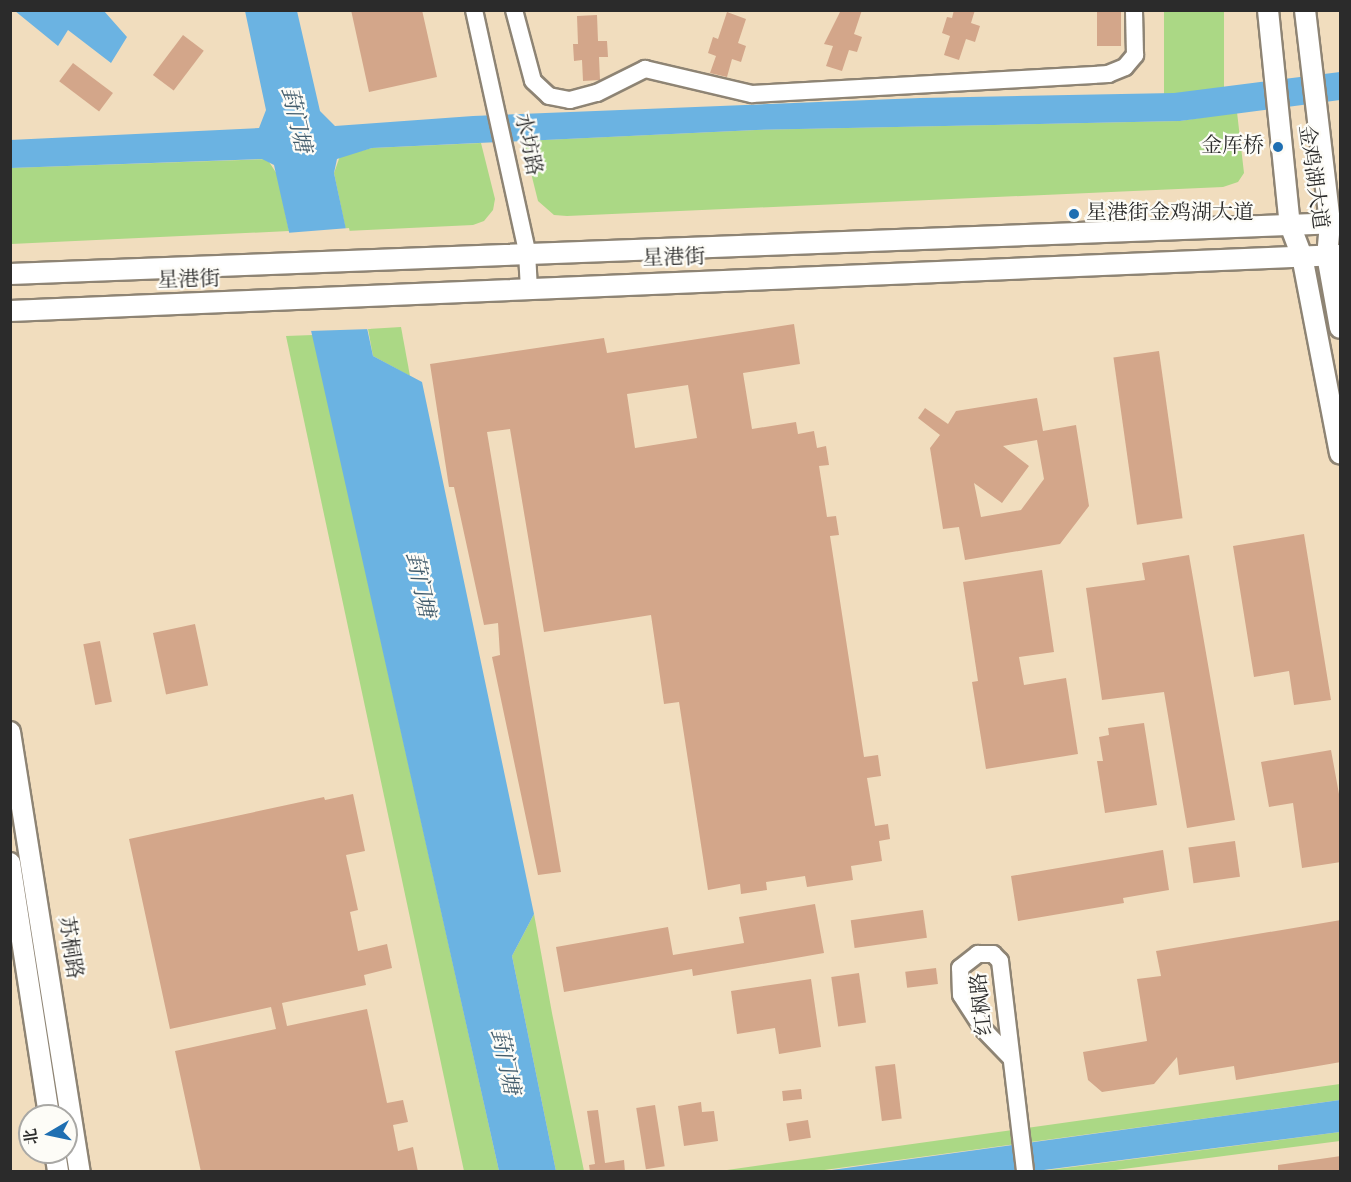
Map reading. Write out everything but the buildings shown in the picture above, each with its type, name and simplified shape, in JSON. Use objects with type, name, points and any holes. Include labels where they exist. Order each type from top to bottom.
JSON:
[{"type":"main road","name":"金鸡湖大道","points":[[1268,10],[1277,77],[1290,225],[1302,256],[1341,453]]},
{"type":"main road","name":"金鸡湖大道","points":[[1305,10],[1318,125],[1335,223],[1334,255],[1341,327]]},
{"type":"main road","name":"星港街","points":[[10,274],[280,261],[1335,223]]},
{"type":"main road","name":"星港街","points":[[10,311],[1334,255]]},
{"type":"main road","name":"苏桐路","points":[[10,732],[66,1104]]},
{"type":"main road","points":[[11,872],[34,884],[13,899]]},
{"type":"main road","points":[[11,872],[13,899],[47,1104]]},
{"type":"street","name":"水坊路","points":[[474,10],[527,252],[529,290]]},
{"type":"street","points":[[514,10],[533,81],[545,95],[570,100],[591,95],[645,69],[752,94],[1108,74],[1125,67],[1136,56],[1134,10]]},
{"type":"street","name":"红枫路","points":[[1011,1058],[977,1022],[961,995],[960,968],[978,954],[993,954],[1000,961],[1025,1172]]},
{"type":"green space","points":[[1164,11],[1224,11],[1224,94],[1164,94]]},
{"type":"green space","points":[[1237,112],[1244,173],[1238,182],[1223,187],[567,216],[554,215],[538,201],[523,141],[756,130],[1180,121]]},
{"type":"green space","points":[[481,143],[495,199],[493,210],[484,221],[473,225],[346,231],[334,173],[340,156],[372,148]]},
{"type":"green space","points":[[267,159],[277,174],[289,231],[11,244],[10,168]]},
{"type":"green space","points":[[401,327],[410,376],[373,356],[368,329]]},
{"type":"green space","points":[[313,335],[499,1171],[464,1171],[286,336]]},
{"type":"green space","points":[[534,914],[584,1171],[556,1171],[512,956]]},
{"type":"green space","points":[[1340,1084],[1340,1100],[817,1171],[713,1172]]},
{"type":"green space","points":[[1340,1132],[1340,1141],[1108,1171],[1049,1170]]},
{"type":"water","points":[[15,11],[104,11],[127,37],[111,63],[68,30],[58,46]]},
{"type":"water","name":"葑门塘","points":[[245,11],[297,11],[320,111],[335,126],[473,116],[920,98],[1174,93],[1340,72],[1340,100],[1180,121],[756,130],[372,148],[337,159],[334,173],[373,356],[422,382],[534,914],[512,956],[556,1171],[499,1171],[274,165],[262,159],[11,168],[10,140],[259,128],[266,110]]},
{"type":"water","points":[[1340,1100],[1340,1132],[1036,1171],[817,1172]]},
{"type":"pier","points":[[349,228],[371,329],[309,331],[286,233]]},
{"type":"place","name":"金厍桥","points":[[1278,147]]},
{"type":"place","name":"星港街金鸡湖大道","points":[[1074,214]]}]
